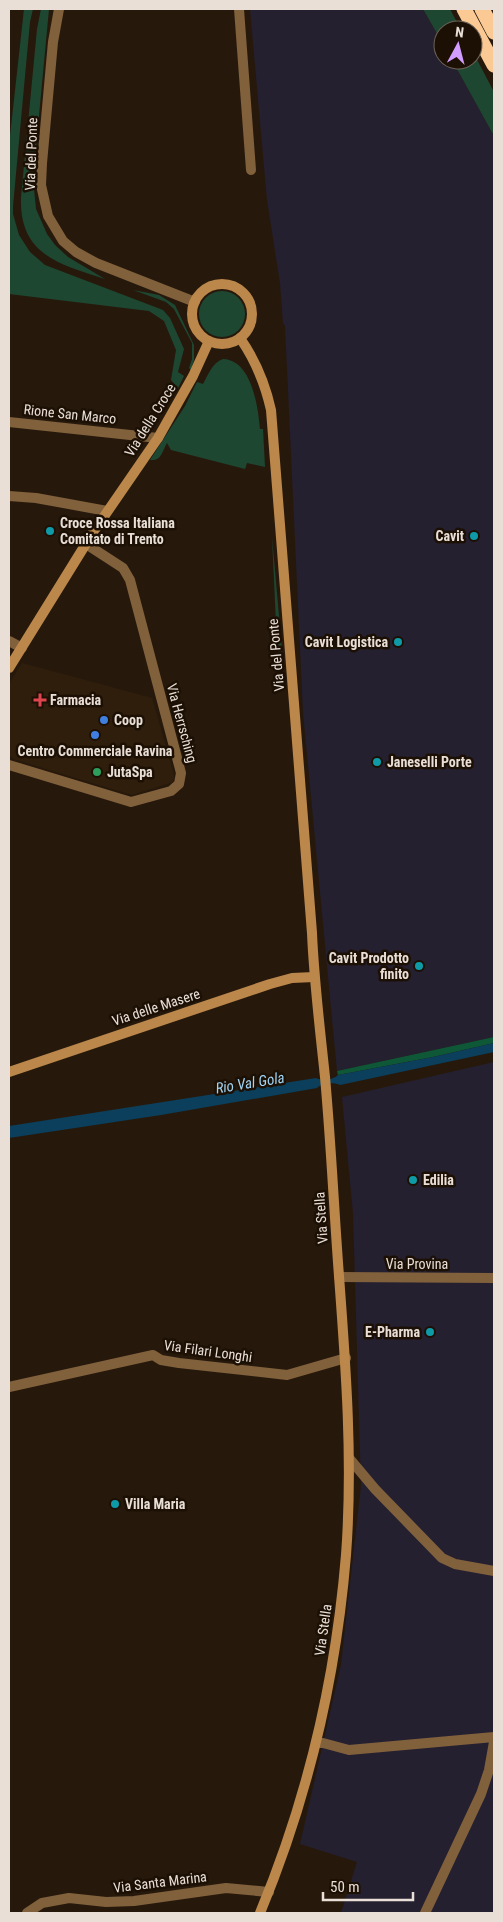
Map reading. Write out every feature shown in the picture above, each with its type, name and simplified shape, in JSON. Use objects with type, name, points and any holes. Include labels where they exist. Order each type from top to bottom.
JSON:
[{"type":"highway","points":[[464,9],[494,65]]},
{"type":"highway","points":[[482,9],[494,32]]},
{"type":"street","name":"Via del Ponte","points":[[59,9],[52,42],[42,163],[41,185],[48,216],[63,241],[76,252],[96,263],[195,302]]},
{"type":"street","points":[[239,9],[251,170]]},
{"type":"street","points":[[219,284],[234,286],[244,292],[250,302],[252,316],[248,329],[240,338],[230,343],[220,344],[210,341],[195,326],[192,311],[195,302],[208,287],[219,284]]},
{"type":"street","name":"Via del Ponte","points":[[240,338],[262,375],[271,410],[314,977]]},
{"type":"street","name":"Via della Croce","points":[[9,668],[107,511],[158,438],[193,376],[210,341]]},
{"type":"street","name":"Rione San Marco","points":[[9,422],[158,438]]},
{"type":"street","points":[[9,496],[36,498],[107,511]]},
{"type":"street","name":"Via Herrsching","points":[[9,765],[131,802],[171,791],[180,784],[181,773],[130,580],[123,568],[86,544]]},
{"type":"street","points":[[9,641],[22,648]]},
{"type":"street","name":"Via delle Masere","points":[[9,1072],[270,984],[292,978],[314,977]]},
{"type":"street","name":"Via Stella","points":[[260,1913],[295,1815],[316,1743],[333,1661],[346,1556],[349,1458],[346,1358],[325,1082],[314,977]]},
{"type":"street","name":"Via Provina","points":[[339,1277],[494,1278]]},
{"type":"street","name":"Via Filari Longhi","points":[[9,1387],[153,1355],[161,1360],[178,1363],[287,1375],[346,1358]]},
{"type":"street","points":[[349,1458],[375,1489],[442,1558],[455,1564],[494,1571]]},
{"type":"street","points":[[316,1743],[349,1750],[494,1737]]},
{"type":"street","points":[[425,1913],[481,1794],[489,1770],[494,1742]]},
{"type":"street","name":"Via Santa Marina","points":[[27,1913],[42,1903],[69,1898],[106,1902],[134,1901],[226,1888],[269,1892]]},
{"type":"shaded area","points":[[250,9],[423,9],[433,26],[433,70],[458,70],[494,136],[494,1037],[337,1071],[303,712],[285,326],[283,323],[280,283],[267,200]]},
{"type":"shaded area","points":[[22,663],[152,698],[173,771],[173,782],[132,795],[16,760],[9,756],[9,684]]},
{"type":"shaded area","points":[[494,1062],[494,1913],[341,1913],[357,1862],[300,1844],[341,1665],[361,1486],[353,1213],[342,1097]]},
{"type":"green space","points":[[24,9],[33,9],[30,22],[13,206],[13,214],[19,235],[30,252],[45,265],[163,310],[170,318],[184,349],[178,372],[184,376],[178,388],[171,380],[176,350],[164,321],[149,311],[9,294],[9,145]]},
{"type":"green space","points":[[41,9],[49,9],[33,179],[36,209],[47,234],[55,245],[68,257],[105,279],[72,268],[45,254],[27,232],[22,217],[21,197],[37,29]]},
{"type":"green space","points":[[423,9],[450,9],[456,20],[433,20],[433,26]]},
{"type":"green space","points":[[458,70],[482,70],[494,92],[494,136]]},
{"type":"green space","points":[[133,290],[159,295],[175,305],[194,345],[194,360],[191,370],[189,368],[192,359],[192,343],[174,309],[166,302]]},
{"type":"green space","points":[[222,291],[235,295],[241,301],[245,314],[241,327],[235,333],[222,337],[209,333],[203,327],[199,314],[203,301],[209,295]]},
{"type":"green space","points":[[223,359],[233,361],[241,367],[252,386],[260,429],[263,429],[265,467],[247,463],[245,469],[171,450],[167,443],[157,459],[150,460],[185,406],[197,382],[203,384],[213,366]]},
{"type":"green space","points":[[272,537],[283,661],[278,666]]},
{"type":"green space","points":[[494,1037],[494,1043],[433,1057],[338,1075],[337,1071]]},
{"type":"water","points":[[494,1043],[494,1052],[340,1085],[328,1084],[317,1088],[161,1115],[9,1138],[9,1126],[316,1078],[327,1080],[338,1075]]},
{"type":"place","name":"Croce Rossa Italiana Comitato di Trento","points":[[50,531]]},
{"type":"place","name":"Cavit","points":[[474,536]]},
{"type":"place","name":"Cavit Logistica","points":[[398,642]]},
{"type":"place","name":"Farmacia","points":[[40,700]]},
{"type":"place","name":"Coop","points":[[104,720]]},
{"type":"place","name":"Centro Commerciale Ravina","points":[[95,735]]},
{"type":"place","name":"Janeselli Porte","points":[[377,762]]},
{"type":"place","name":"JutaSpa","points":[[97,772]]},
{"type":"place","name":"Cavit Prodotto finito","points":[[419,966]]},
{"type":"place","name":"Edilia","points":[[413,1180]]},
{"type":"place","name":"E-Pharma","points":[[430,1332]]},
{"type":"place","name":"Villa Maria","points":[[115,1504]]},
{"type":"water label","name":"Rio Val Gola","points":[[250,1083]]}]
